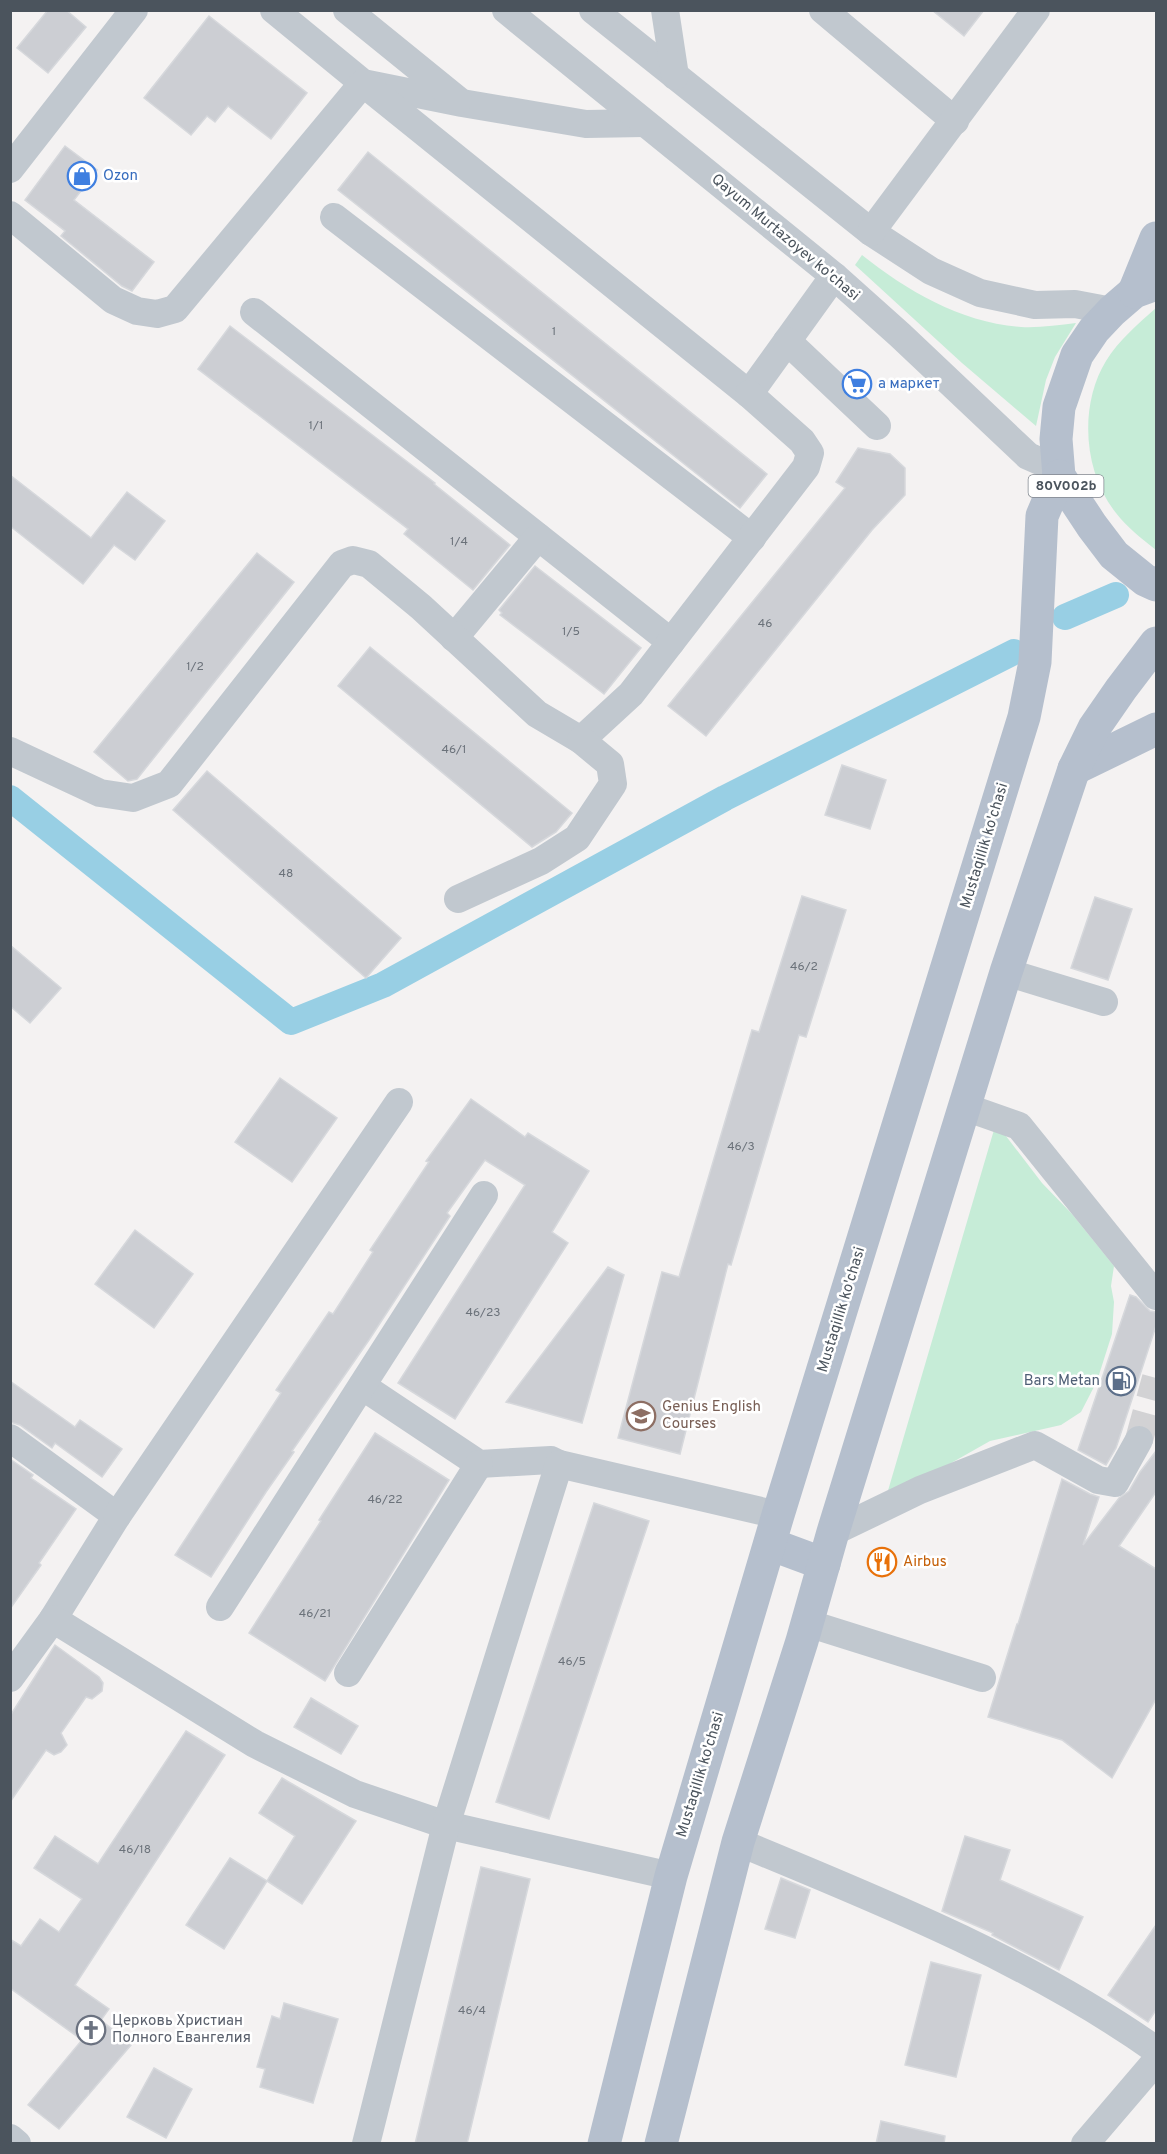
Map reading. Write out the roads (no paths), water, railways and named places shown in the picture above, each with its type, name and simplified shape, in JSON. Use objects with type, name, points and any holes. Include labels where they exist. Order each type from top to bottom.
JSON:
[{"type":"main road","name":"80V002b","points":[[1156,238],[1134,296],[1094,330],[1077,356],[1059,407],[1056,439],[1059,473],[1092,526],[1114,555],[1145,580],[1156,585]]},
{"type":"main road","name":"Mustaqillik ko'chasi","points":[[604,2144],[670,1876],[1024,717],[1035,662],[1042,516],[1059,473]]},
{"type":"main road","points":[[661,2144],[738,1842],[1006,972],[1074,769],[1094,728],[1156,643]]},
{"type":"main road","points":[[1074,769],[1156,729]]},
{"type":"main road","points":[[774,1530],[825,1564]]},
{"type":"street","points":[[10,169],[134,10]]},
{"type":"street","points":[[274,10],[749,394],[802,441],[810,453],[807,467],[631,694],[581,740]]},
{"type":"street","points":[[347,10],[462,103]]},
{"type":"street","name":"Qayum Murtazoyev ko'chasi","points":[[506,10],[834,276],[960,390],[1028,456],[1059,473]]},
{"type":"street","points":[[593,10],[871,232],[931,271],[980,293],[1035,305],[1075,304],[1134,296]]},
{"type":"street","points":[[666,10],[675,76]]},
{"type":"street","points":[[823,10],[955,121]]},
{"type":"street","points":[[871,232],[1036,10]]},
{"type":"street","points":[[363,83],[586,124],[644,123]]},
{"type":"street","points":[[10,215],[113,300],[147,313],[157,314],[175,309],[363,83]]},
{"type":"street","points":[[334,217],[752,538]]},
{"type":"street","points":[[749,394],[834,276]]},
{"type":"street","points":[[254,312],[671,642]]},
{"type":"street","points":[[787,341],[877,426]]},
{"type":"street","points":[[454,638],[538,537]]},
{"type":"street","points":[[10,751],[100,793],[133,798],[169,784],[342,564],[353,560],[369,564],[537,714],[581,740],[610,764],[614,784],[577,838],[541,861],[458,898]]},
{"type":"street","points":[[1006,972],[1104,1002]]},
{"type":"street","points":[[10,1678],[53,1619],[117,1516],[399,1102]]},
{"type":"street","points":[[965,1107],[1018,1126],[1156,1296]]},
{"type":"street","points":[[220,1607],[484,1195]]},
{"type":"street","points":[[362,1386],[479,1464],[551,1460],[774,1530]]},
{"type":"street","points":[[10,1438],[117,1516]]},
{"type":"street","points":[[833,1532],[920,1490],[1035,1445],[1098,1480],[1115,1483],[1138,1440]]},
{"type":"street","points":[[348,1673],[479,1464]]},
{"type":"street","points":[[366,2144],[446,1825],[559,1464]]},
{"type":"street","points":[[53,1619],[255,1744],[356,1794],[446,1825],[670,1876]]},
{"type":"street","points":[[807,1623],[982,1678]]},
{"type":"street","points":[[738,1842],[871,1897],[1026,1971],[1113,2019],[1156,2050]]},
{"type":"street","points":[[1085,2144],[1156,2061]]},
{"type":"street","points":[[10,2138],[17,2144]]},
{"type":"waterway","points":[[1065,617],[1116,595]]},
{"type":"waterway","points":[[10,798],[291,1022],[383,985],[725,798],[1014,652]]},
{"type":"tunnel","points":[[1139,1440],[1156,1378]]},
{"type":"place","name":"Ozon","points":[[82,176]]},
{"type":"place","name":"а маркет","points":[[857,384]]},
{"type":"place","name":"Bars Metan","points":[[1121,1381]]},
{"type":"place","name":"Genius English Courses","points":[[641,1416]]},
{"type":"place","name":"Airbus","points":[[882,1562]]},
{"type":"place","name":"Церковь Христиан Полного Евангелия","points":[[91,2030]]}]
